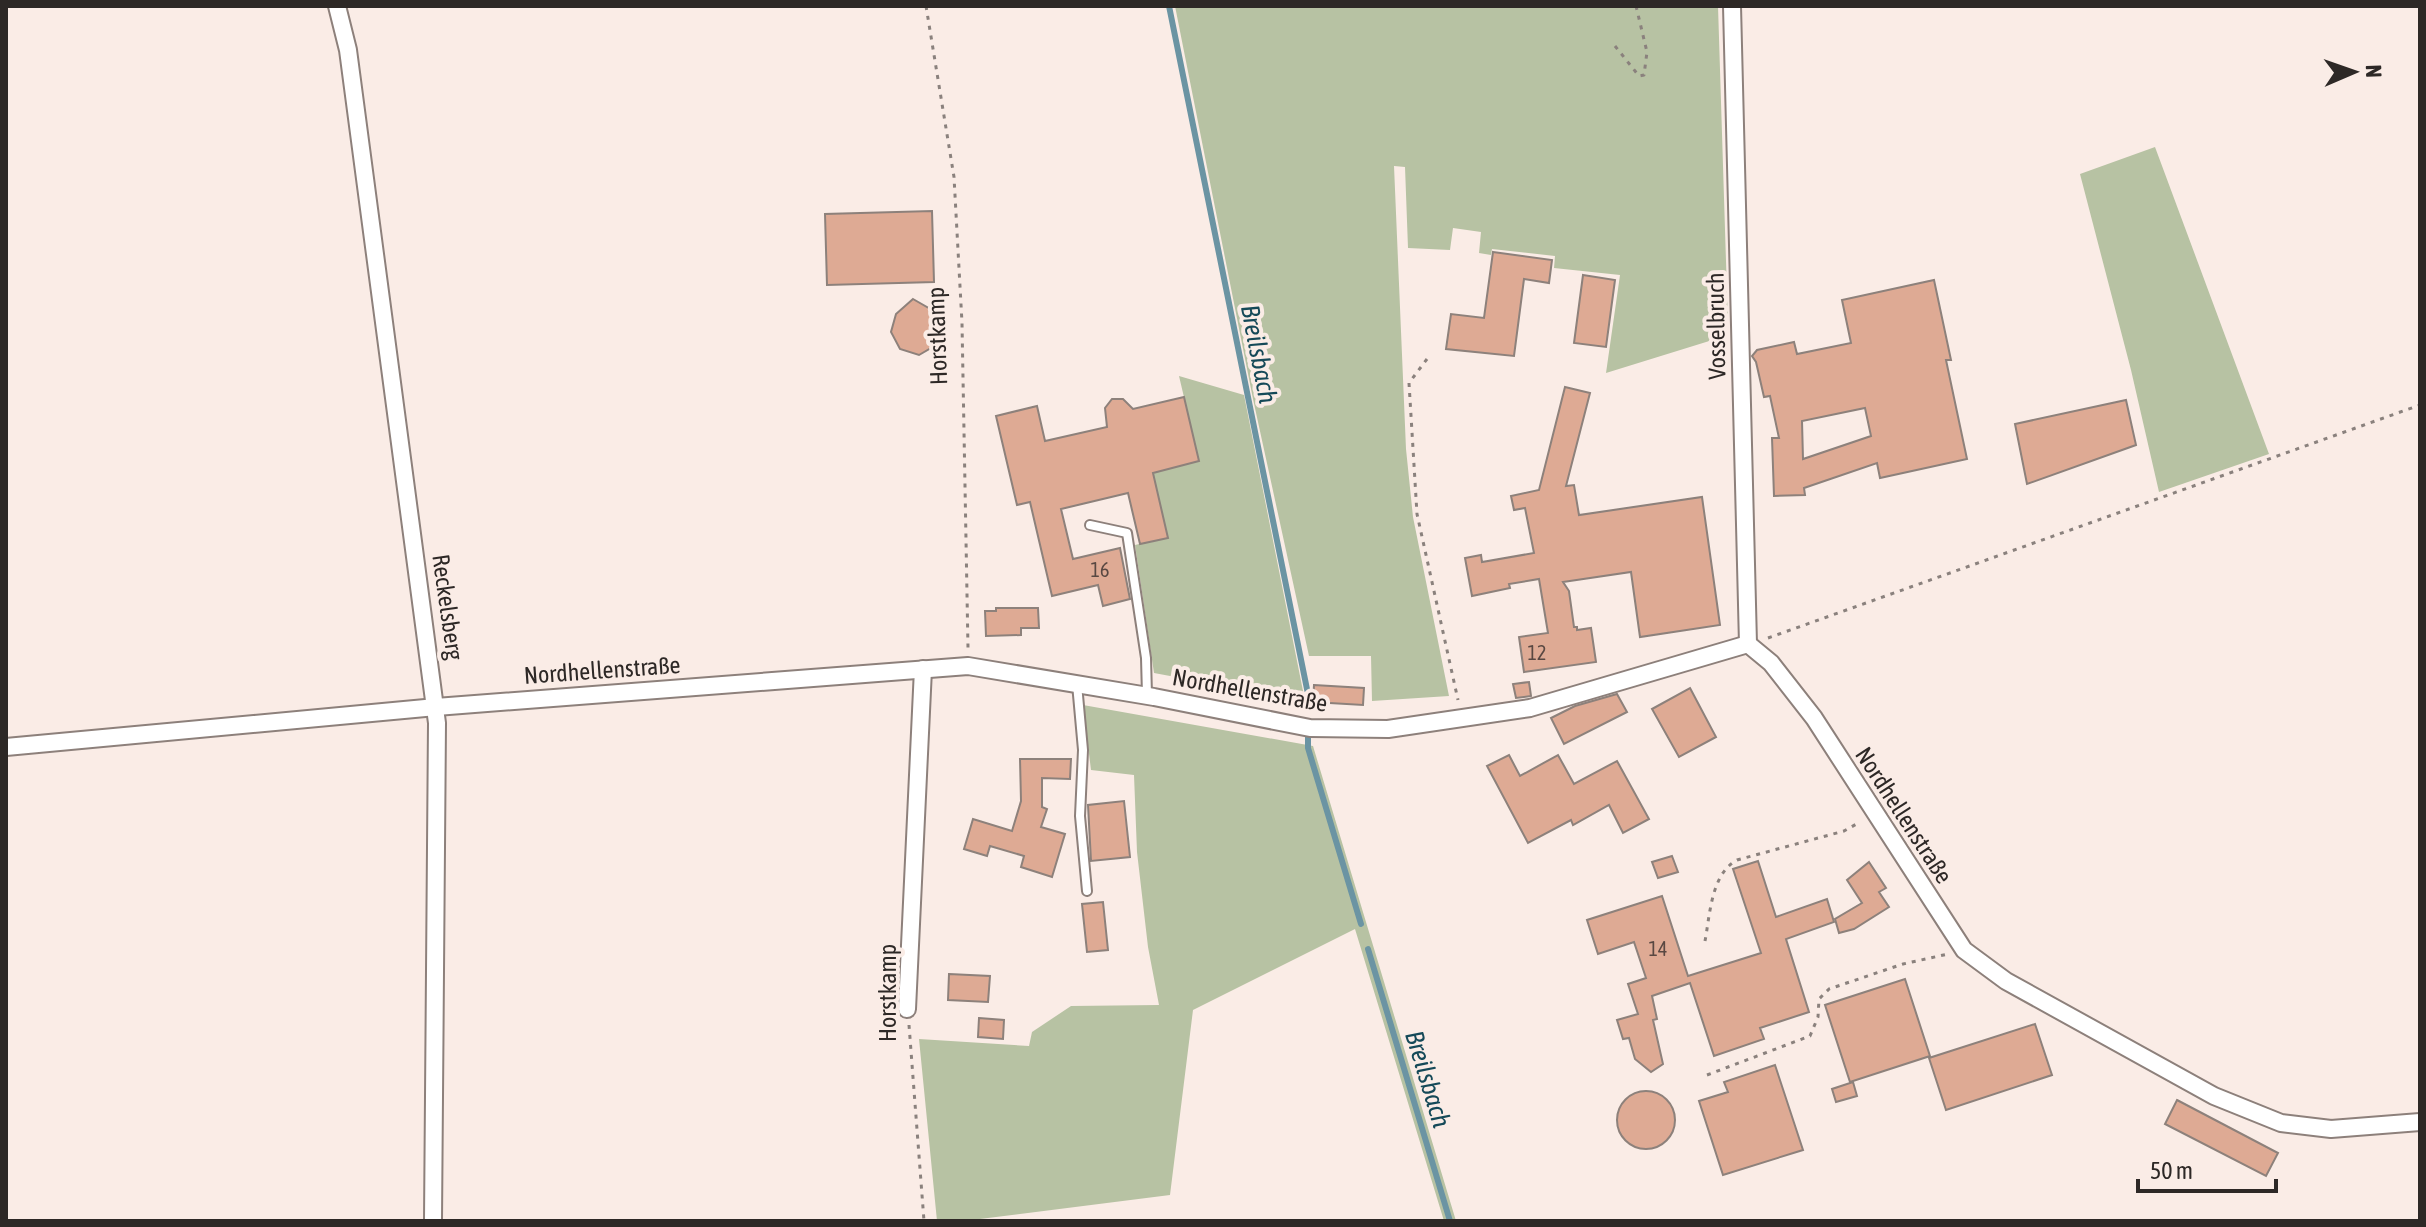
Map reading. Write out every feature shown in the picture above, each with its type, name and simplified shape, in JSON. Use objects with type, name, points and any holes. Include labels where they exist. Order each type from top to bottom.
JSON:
[{"type":"street","name":"Reckelsberg","points":[[337,6],[348,50],[436,707],[433,1221]]},
{"type":"street","name":"Vosselbruch","points":[[1732,6],[1748,644]]},
{"type":"street","name":"Nordhellenstraße","points":[[6,747],[436,707],[968,666],[1147,696],[1310,728],[1388,729],[1530,708],[1748,644],[1788,682],[1814,718],[1964,950],[2006,981],[2200,1088],[2281,1123],[2331,1129],[2420,1122]]},
{"type":"street","name":"Horstkamp","points":[[907,1009],[923,669]]},
{"type":"lane","points":[[1090,525],[1127,533],[1146,658],[1147,696]]},
{"type":"lane","points":[[1077,684],[1083,750],[1080,816],[1087,891]]},
{"type":"path","name":"Horstkamp","points":[[926,6],[954,177],[962,323],[968,666]]},
{"type":"path","points":[[1615,46],[1639,76],[1644,75],[1647,52],[1636,6]]},
{"type":"path","points":[[1427,359],[1409,383],[1417,514],[1463,719]]},
{"type":"path","points":[[1748,644],[2420,405]]},
{"type":"path","points":[[1705,941],[1715,890],[1726,866],[1737,860],[1844,831],[1874,815]]},
{"type":"path","points":[[1707,1075],[1810,1036],[1818,1017],[1819,999],[1829,989],[1903,964],[1964,950]]},
{"type":"path","name":"Horstkamp","points":[[907,1009],[924,1221]]},
{"type":"green space","points":[[1175,6],[1718,6],[1728,325],[1719,338],[1606,373],[1620,275],[1554,268],[1555,256],[1492,249],[1491,255],[1479,253],[1481,232],[1453,228],[1450,250],[1408,248],[1405,167],[1394,166],[1406,449],[1413,517],[1449,696],[1372,701],[1371,656],[1309,656],[1253,399]]},
{"type":"green space","points":[[2155,147],[2269,454],[2159,492],[2080,174]]},
{"type":"green space","points":[[1179,376],[1244,395],[1305,701],[1154,673],[1135,545],[1168,537],[1153,473],[1199,461]]},
{"type":"green space","points":[[1083,705],[1313,746],[1456,1221],[1444,1221],[1355,929],[1193,1010],[1170,1195],[964,1221],[937,1221],[919,1039],[1029,1046],[1032,1032],[1071,1006],[1159,1005],[1148,947],[1137,852],[1134,775],[1091,770]]},
{"type":"building","points":[[932,211],[934,282],[827,285],[825,214]]},
{"type":"building","points":[[1493,252],[1552,260],[1549,283],[1524,279],[1514,356],[1446,349],[1451,314],[1484,318]]},
{"type":"building","points":[[1583,275],[1615,280],[1606,347],[1574,343]]},
{"type":"building","points":[[1934,280],[1951,360],[1946,360],[1967,459],[1880,478],[1877,463],[1804,488],[1805,495],[1774,496],[1772,438],[1779,438],[1770,396],[1764,397],[1752,356],[1757,350],[1794,342],[1797,354],[1851,343],[1842,300]],"holes":[[[1865,408],[1871,436],[1803,459],[1802,421]]]},
{"type":"building","points":[[913,299],[932,310],[941,327],[936,345],[919,355],[900,349],[891,332],[896,314]]},
{"type":"building","points":[[1565,387],[1590,393],[1566,486],[1574,485],[1579,515],[1702,497],[1720,625],[1640,637],[1631,572],[1563,582],[1569,591],[1574,627],[1577,630],[1591,628],[1596,662],[1524,672],[1519,637],[1548,633],[1539,579],[1509,584],[1510,588],[1472,596],[1465,558],[1481,555],[1482,562],[1534,553],[1525,508],[1514,510],[1511,496],[1539,490]]},
{"type":"building","points":[[1184,397],[1199,461],[1153,473],[1168,538],[1140,544],[1128,493],[1061,509],[1073,559],[1120,548],[1130,599],[1103,606],[1098,585],[1052,596],[1030,502],[1017,505],[996,416],[1037,406],[1045,441],[1107,427],[1105,408],[1112,399],[1123,399],[1133,409]]},
{"type":"building","points":[[2126,400],[2136,445],[2027,484],[2015,424]]},
{"type":"building","points":[[996,608],[1038,608],[1039,628],[1021,628],[1021,635],[986,636],[985,611],[996,611]]},
{"type":"building","points":[[1529,682],[1531,696],[1516,698],[1513,684]]},
{"type":"building","points":[[1314,685],[1364,688],[1363,705],[1313,702]]},
{"type":"building","points":[[1690,688],[1716,737],[1679,757],[1652,709]]},
{"type":"building","points":[[1617,694],[1627,712],[1564,744],[1551,718],[1575,706]]},
{"type":"building","points":[[1509,755],[1520,776],[1558,755],[1574,784],[1617,761],[1649,819],[1623,833],[1609,805],[1573,825],[1571,820],[1528,843],[1487,766]]},
{"type":"building","points":[[1020,759],[1071,759],[1070,779],[1042,778],[1042,807],[1047,809],[1041,827],[1065,834],[1052,877],[1021,867],[1024,856],[990,846],[987,856],[964,849],[973,819],[1012,831],[1021,801]]},
{"type":"building","points":[[1124,801],[1130,857],[1091,861],[1088,805]]},
{"type":"building","points":[[1672,856],[1678,872],[1658,878],[1652,862]]},
{"type":"building","points":[[1758,861],[1776,917],[1827,899],[1834,922],[1786,939],[1809,1012],[1760,1028],[1764,1039],[1714,1056],[1690,983],[1652,996],[1657,1019],[1653,1020],[1663,1064],[1651,1072],[1635,1059],[1629,1038],[1623,1039],[1617,1020],[1638,1014],[1628,984],[1646,978],[1634,942],[1598,954],[1587,920],[1662,896],[1688,976],[1761,953],[1733,869]]},
{"type":"building","points":[[1869,862],[1886,888],[1879,892],[1889,907],[1854,929],[1839,933],[1835,919],[1862,903],[1847,880]]},
{"type":"building","points":[[1103,902],[1108,950],[1087,952],[1082,904]]},
{"type":"building","points":[[949,974],[990,976],[988,1002],[948,1000]]},
{"type":"building","points":[[1905,979],[1930,1056],[1850,1082],[1825,1005]]},
{"type":"building","points":[[979,1018],[1004,1020],[1003,1039],[978,1037]]},
{"type":"building","points":[[2035,1024],[2052,1075],[1946,1110],[1929,1058]]},
{"type":"building","points":[[1775,1065],[1803,1150],[1723,1175],[1699,1101],[1728,1092],[1724,1082]]},
{"type":"building","points":[[1853,1082],[1857,1096],[1836,1102],[1832,1089]]},
{"type":"building","points":[[1646,1091],[1657,1093],[1666,1100],[1673,1109],[1673,1131],[1666,1140],[1657,1147],[1646,1149],[1635,1147],[1626,1140],[1619,1131],[1617,1120],[1619,1109],[1626,1100],[1635,1093]]},
{"type":"building","points":[[2177,1100],[2278,1153],[2266,1176],[2165,1124]]},
{"type":"waterway","name":"Breilsbach","points":[[1169,6],[1309,709]]},
{"type":"waterway","name":"Breilsbach","points":[[1308,736],[1308,748],[1361,924]]},
{"type":"waterway","name":"Breilsbach","points":[[1368,949],[1450,1221]]}]
